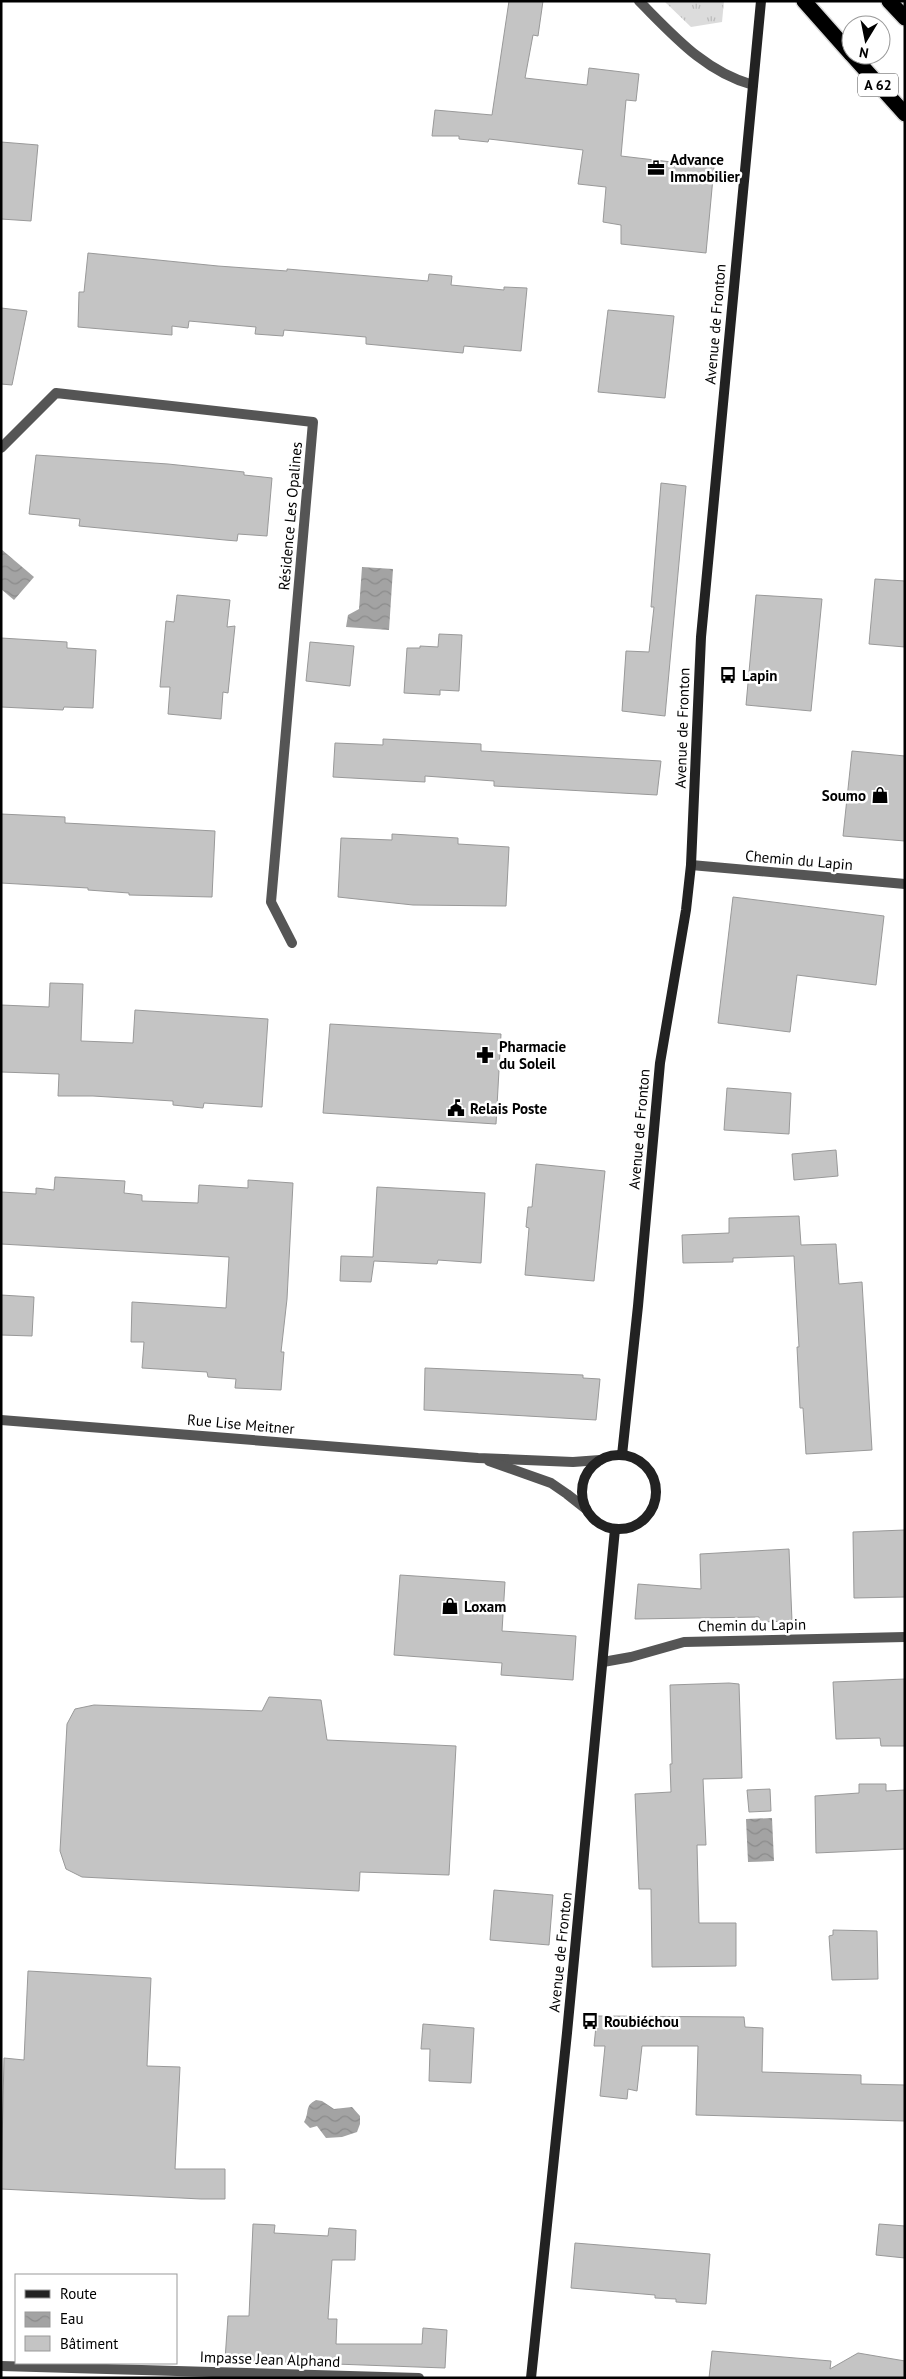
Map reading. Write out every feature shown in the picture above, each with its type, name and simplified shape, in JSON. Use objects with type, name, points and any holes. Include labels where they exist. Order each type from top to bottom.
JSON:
[{"type":"highway","name":"A 62","points":[[804,1],[841,44]]},
{"type":"highway","points":[[889,1],[905,18]]},
{"type":"highway","name":"A 62","points":[[860,65],[905,114]]},
{"type":"main road","name":"Avenue de Fronton","points":[[622,1454],[638,1306],[660,1063],[686,910],[691,865],[701,637],[761,1]]},
{"type":"main road","points":[[622,1454],[634,1457],[652,1473],[656,1484],[657,1496],[654,1507],[648,1517],[627,1529],[615,1529],[604,1526],[594,1520],[586,1510],[583,1494],[584,1481],[590,1468],[600,1460],[610,1455],[622,1454]]},
{"type":"main road","name":"Avenue de Fronton","points":[[531,2378],[615,1529]]},
{"type":"street","points":[[639,1],[696,57],[734,80],[753,85]]},
{"type":"street","name":"Résidence Les Opalines","points":[[1,448],[56,393],[313,422],[271,902],[292,944]]},
{"type":"street","name":"Chemin du Lapin","points":[[691,865],[905,884]]},
{"type":"street","name":"Rue Lise Meitner","points":[[1,1420],[478,1458],[573,1462],[600,1460]]},
{"type":"street","name":"Rue Lise Meitner","points":[[478,1458],[551,1483],[568,1494],[586,1510]]},
{"type":"street","name":"Chemin du Lapin","points":[[603,1662],[631,1657],[684,1642],[905,1637]]},
{"type":"street","name":"Impasse Jean Alphand","points":[[1,2366],[419,2378]]},
{"type":"green space","points":[[664,1],[724,1],[722,22],[691,27]]},
{"type":"water","points":[[1,549],[34,577],[14,600],[1,589]]},
{"type":"water","points":[[362,567],[393,569],[389,630],[346,627],[348,615],[359,609]]},
{"type":"water","points":[[772,1818],[774,1861],[748,1862],[746,1819]]},
{"type":"water","points":[[316,2100],[322,2101],[334,2109],[352,2107],[360,2116],[357,2132],[342,2137],[326,2138],[317,2126],[310,2128],[304,2122],[310,2105]]},
{"type":"building","points":[[509,1],[543,1],[538,36],[533,35],[525,78],[587,85],[589,68],[639,74],[636,101],[626,100],[621,156],[714,167],[706,253],[621,244],[621,225],[603,222],[606,187],[578,184],[583,150],[489,139],[488,142],[459,139],[459,136],[432,136],[435,110],[492,115]]},
{"type":"building","points":[[1,142],[38,145],[31,221],[1,219]]},
{"type":"building","points":[[88,253],[218,266],[287,271],[287,269],[428,281],[429,274],[452,276],[451,285],[504,290],[504,287],[527,288],[521,351],[464,346],[463,353],[366,344],[366,337],[284,330],[283,336],[255,334],[256,327],[189,321],[188,328],[172,326],[172,335],[78,327],[79,292],[84,292]]},
{"type":"building","points":[[1,308],[27,311],[12,385],[1,384]]},
{"type":"building","points":[[608,310],[674,316],[665,398],[598,392]]},
{"type":"building","points":[[36,455],[168,464],[244,472],[244,475],[272,478],[267,536],[238,534],[237,541],[225,540],[79,526],[80,519],[29,514]]},
{"type":"building","points":[[661,483],[686,486],[665,716],[622,711],[626,651],[649,652],[654,607],[651,607]]},
{"type":"building","points":[[875,579],[905,581],[905,647],[869,644]]},
{"type":"building","points":[[177,595],[230,600],[227,627],[235,626],[228,693],[223,692],[221,719],[168,714],[170,687],[160,687],[166,621],[174,622]]},
{"type":"building","points":[[756,595],[822,599],[811,711],[746,705]]},
{"type":"building","points":[[439,634],[462,635],[459,691],[440,690],[440,695],[404,693],[407,648],[420,648],[420,646],[438,647]]},
{"type":"building","points":[[1,638],[67,642],[67,648],[96,650],[93,708],[64,707],[63,710],[1,707]]},
{"type":"building","points":[[310,642],[354,646],[350,686],[306,681]]},
{"type":"building","points":[[383,739],[481,744],[481,751],[661,761],[657,795],[494,786],[494,781],[425,776],[425,782],[333,777],[335,743],[383,745]]},
{"type":"building","name":"Soumo","points":[[852,751],[905,756],[905,841],[843,836]]},
{"type":"building","points":[[1,814],[65,817],[65,823],[215,831],[212,897],[129,895],[129,893],[88,890],[88,888],[1,883]]},
{"type":"building","points":[[392,834],[458,838],[458,844],[509,847],[506,906],[413,905],[338,897],[341,838],[392,840]]},
{"type":"building","points":[[733,897],[884,916],[876,985],[797,975],[790,1032],[718,1023]]},
{"type":"building","points":[[50,983],[83,984],[81,1041],[133,1043],[135,1010],[268,1019],[262,1107],[204,1103],[203,1108],[173,1105],[173,1101],[93,1096],[58,1096],[59,1074],[1,1072],[1,1005],[49,1007]]},
{"type":"building","points":[[330,1024],[501,1034],[496,1124],[323,1113]]},
{"type":"building","points":[[727,1088],[791,1093],[789,1134],[724,1130]]},
{"type":"building","points":[[836,1150],[838,1176],[794,1180],[792,1154]]},
{"type":"building","points":[[536,1164],[605,1171],[594,1281],[525,1275],[529,1228],[526,1227],[528,1207],[532,1207]]},
{"type":"building","points":[[55,1177],[125,1181],[124,1193],[142,1195],[142,1201],[198,1203],[199,1185],[248,1188],[248,1180],[293,1183],[287,1299],[281,1352],[284,1352],[281,1390],[235,1388],[236,1379],[208,1377],[207,1372],[142,1368],[144,1342],[131,1342],[132,1302],[226,1308],[229,1257],[1,1244],[1,1192],[36,1194],[36,1188],[54,1190]]},
{"type":"building","points":[[377,1187],[485,1193],[481,1263],[438,1260],[437,1264],[374,1261],[371,1282],[340,1281],[341,1256],[373,1257]]},
{"type":"building","points":[[799,1216],[801,1245],[836,1244],[839,1284],[862,1282],[872,1450],[806,1454],[803,1408],[800,1408],[794,1256],[733,1258],[733,1262],[683,1263],[682,1235],[729,1233],[729,1218]]},
{"type":"building","points":[[1,1295],[34,1297],[32,1336],[1,1335]]},
{"type":"building","points":[[425,1368],[583,1375],[583,1378],[600,1379],[596,1420],[424,1410]]},
{"type":"building","points":[[905,1530],[905,1597],[854,1598],[853,1532]]},
{"type":"building","points":[[789,1549],[792,1621],[759,1622],[759,1617],[635,1619],[638,1584],[701,1589],[700,1554]]},
{"type":"building","name":"Loxam","points":[[400,1575],[505,1582],[502,1631],[576,1636],[573,1680],[501,1675],[502,1663],[394,1655]]},
{"type":"building","points":[[905,1679],[905,1746],[881,1746],[880,1738],[836,1739],[833,1682]]},
{"type":"building","points":[[739,1684],[742,1778],[703,1779],[706,1845],[697,1845],[699,1923],[736,1923],[736,1966],[652,1967],[651,1889],[639,1889],[635,1794],[671,1792],[670,1685]]},
{"type":"building","points":[[269,1697],[321,1700],[327,1740],[456,1746],[449,1875],[360,1872],[359,1891],[82,1877],[66,1869],[60,1851],[67,1724],[75,1709],[94,1705],[262,1711]]},
{"type":"building","points":[[859,1784],[886,1784],[886,1791],[905,1790],[905,1849],[816,1853],[815,1796],[859,1793]]},
{"type":"building","points":[[770,1789],[771,1811],[749,1812],[747,1790]]},
{"type":"building","points":[[494,1890],[553,1895],[549,1945],[490,1940]]},
{"type":"building","points":[[833,1930],[877,1931],[878,1979],[832,1980],[829,1936],[833,1935]]},
{"type":"building","points":[[28,1971],[151,1978],[147,2066],[180,2067],[175,2169],[225,2169],[225,2199],[1,2189],[4,2058],[24,2060]]},
{"type":"building","points":[[597,2016],[744,2017],[745,2027],[763,2028],[762,2072],[861,2075],[861,2084],[905,2085],[905,2121],[696,2115],[698,2046],[642,2046],[637,2091],[628,2089],[627,2099],[600,2096],[605,2046],[594,2046]]},
{"type":"building","points":[[423,2024],[474,2028],[471,2083],[429,2081],[430,2049],[421,2049]]},
{"type":"building","points":[[253,2224],[275,2225],[274,2233],[328,2236],[329,2228],[356,2230],[355,2260],[332,2260],[328,2319],[337,2319],[336,2344],[422,2344],[423,2328],[447,2330],[445,2368],[225,2360],[228,2316],[249,2316]]},
{"type":"building","points":[[879,2224],[905,2226],[905,2258],[876,2255]]},
{"type":"building","points":[[575,2243],[710,2254],[706,2304],[676,2302],[676,2299],[655,2298],[655,2295],[571,2288]]},
{"type":"building","points":[[712,2351],[831,2361],[830,2369],[858,2353],[905,2361],[905,2378],[709,2378]]},
{"type":"place","name":"Advance Immobilier","points":[[656,168]]},
{"type":"place","name":"Lapin","points":[[728,675]]},
{"type":"place","name":"Soumo","points":[[880,795]]},
{"type":"place","name":"Pharmacie du Soleil","points":[[485,1055]]},
{"type":"place","name":"Relais Poste","points":[[456,1108]]},
{"type":"place","name":"Loxam","points":[[450,1606]]},
{"type":"place","name":"Roubiéchou","points":[[590,2021]]}]
